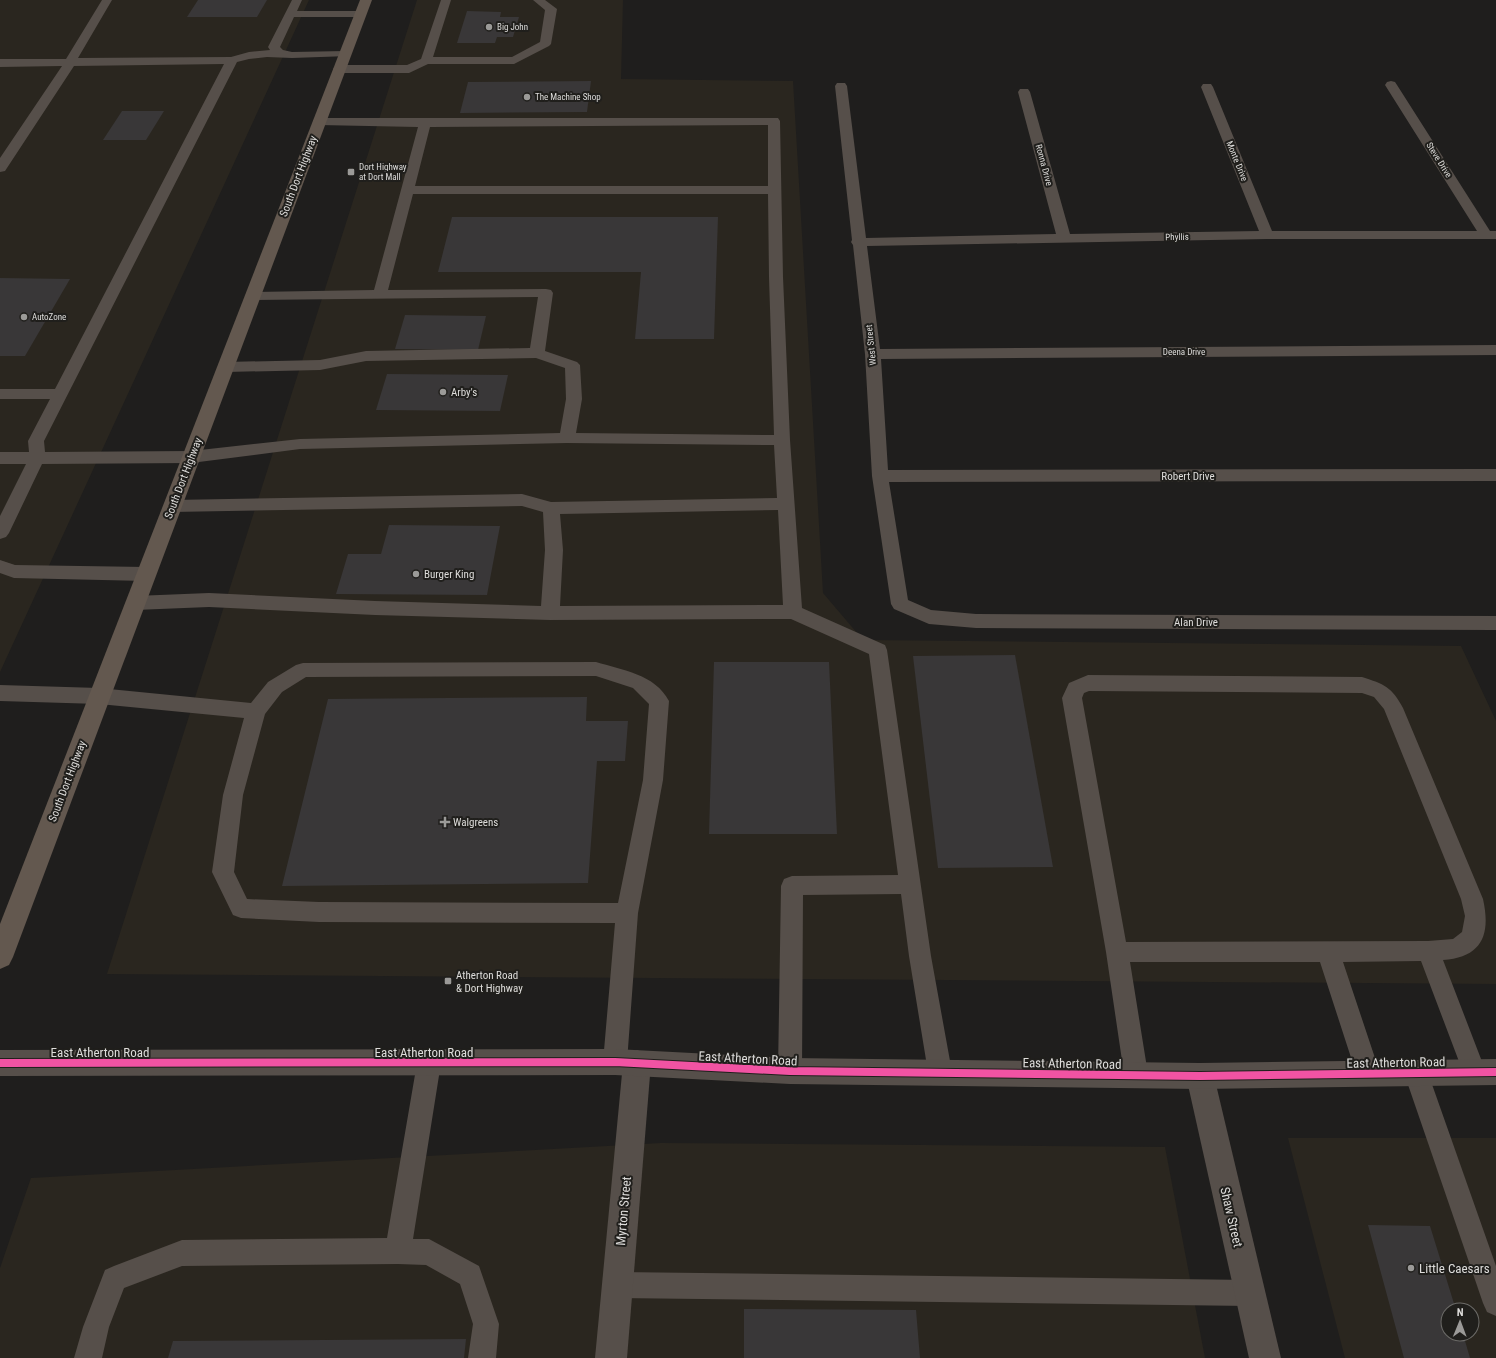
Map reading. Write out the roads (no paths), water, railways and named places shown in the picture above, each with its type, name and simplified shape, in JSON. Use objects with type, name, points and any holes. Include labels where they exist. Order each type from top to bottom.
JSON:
[{"type":"main road","name":"South Dort Highway","points":[[0,957],[363,7]]},
{"type":"street","name":"East Atherton Road","points":[[0,1063],[626,1063],[790,1071],[1136,1074],[1200,1076],[1485,1072]]},
{"type":"street","name":"Myrton Street","points":[[611,1358],[617,1285],[626,1063]]},
{"type":"street","name":"Shaw Street","points":[[1200,1076],[1265,1358]]},
{"type":"lane","points":[[0,168],[70,62],[107,0]]},
{"type":"lane","points":[[279,53],[274,47],[297,0]]},
{"type":"lane","points":[[426,62],[446,0]]},
{"type":"lane","points":[[0,62],[232,60],[260,54],[279,53],[342,62],[409,69],[426,62],[514,60],[545,44],[551,9],[538,0]]},
{"type":"lane","points":[[291,14],[363,7]]},
{"type":"lane","points":[[0,533],[37,458],[36,441],[232,60]]},
{"type":"lane","name":"Steve Drive","points":[[1391,85],[1491,235]]},
{"type":"lane","name":"West Street","points":[[841,86],[858,242],[873,354],[880,476],[900,604]]},
{"type":"lane","name":"Monte Drive","points":[[1207,87],[1267,235]]},
{"type":"lane","name":"Ronna Drive","points":[[1024,92],[1064,239]]},
{"type":"lane","points":[[319,121],[425,123],[774,121],[782,440],[793,612]]},
{"type":"lane","points":[[380,295],[425,123]]},
{"type":"lane","points":[[408,190],[775,190]]},
{"type":"lane","name":"Phyllis","points":[[858,242],[1267,235],[1491,235]]},
{"type":"lane","points":[[252,296],[546,293],[538,353]]},
{"type":"lane","name":"Deena Drive","points":[[873,354],[1496,350]]},
{"type":"lane","points":[[226,367],[320,365],[366,356],[538,353],[572,365],[574,399],[567,438]]},
{"type":"lane","points":[[0,394],[60,394]]},
{"type":"lane","points":[[0,458],[191,457],[300,444],[567,438],[782,440]]},
{"type":"lane","name":"Robert Drive","points":[[880,476],[1496,475]]},
{"type":"lane","points":[[172,506],[522,500],[551,508],[786,504]]},
{"type":"lane","points":[[550,613],[554,550],[551,508]]},
{"type":"lane","points":[[0,566],[14,571],[146,574]]},
{"type":"lane","points":[[135,603],[209,600],[383,608],[550,613],[793,612],[878,650],[920,956],[940,1072]]},
{"type":"lane","name":"Alan Drive","points":[[900,604],[929,617],[976,621],[1496,623]]},
{"type":"lane","points":[[626,1063],[627,913],[653,780],[659,701],[640,683],[596,669],[304,670],[275,687],[256,711],[233,795],[223,872],[241,908],[319,912],[627,913]]},
{"type":"lane","points":[[1117,952],[1428,951],[1457,949],[1472,938],[1476,916],[1472,899],[1386,694],[1377,689],[1362,685],[1088,684],[1076,688],[1072,698],[1117,952],[1136,1074]]},
{"type":"lane","points":[[0,693],[99,696],[256,711]]},
{"type":"lane","points":[[790,1071],[792,886],[911,884]]},
{"type":"lane","points":[[1328,951],[1368,1074]]},
{"type":"lane","points":[[1428,951],[1485,1072]]},
{"type":"lane","points":[[398,1251],[429,1063]]},
{"type":"lane","points":[[1416,1073],[1496,1303]]},
{"type":"lane","points":[[88,1358],[96,1327],[114,1279],[182,1253],[398,1251],[429,1252],[470,1275],[486,1324],[482,1358]]},
{"type":"lane","points":[[617,1285],[1250,1293]]},
{"type":"place","name":"Big John","points":[[489,27]]},
{"type":"place","name":"The Machine Shop","points":[[527,97]]},
{"type":"place","name":"Dort Highway at Dort Mall","points":[[351,172]]},
{"type":"place","name":"AutoZone","points":[[24,317]]},
{"type":"place","name":"Arby's","points":[[443,392]]},
{"type":"place","name":"Burger King","points":[[416,574]]},
{"type":"place","name":"Walgreens","points":[[445,822]]},
{"type":"place","name":"Atherton Road & Dort Highway","points":[[448,981]]},
{"type":"place","name":"Little Caesars","points":[[1411,1268]]}]
